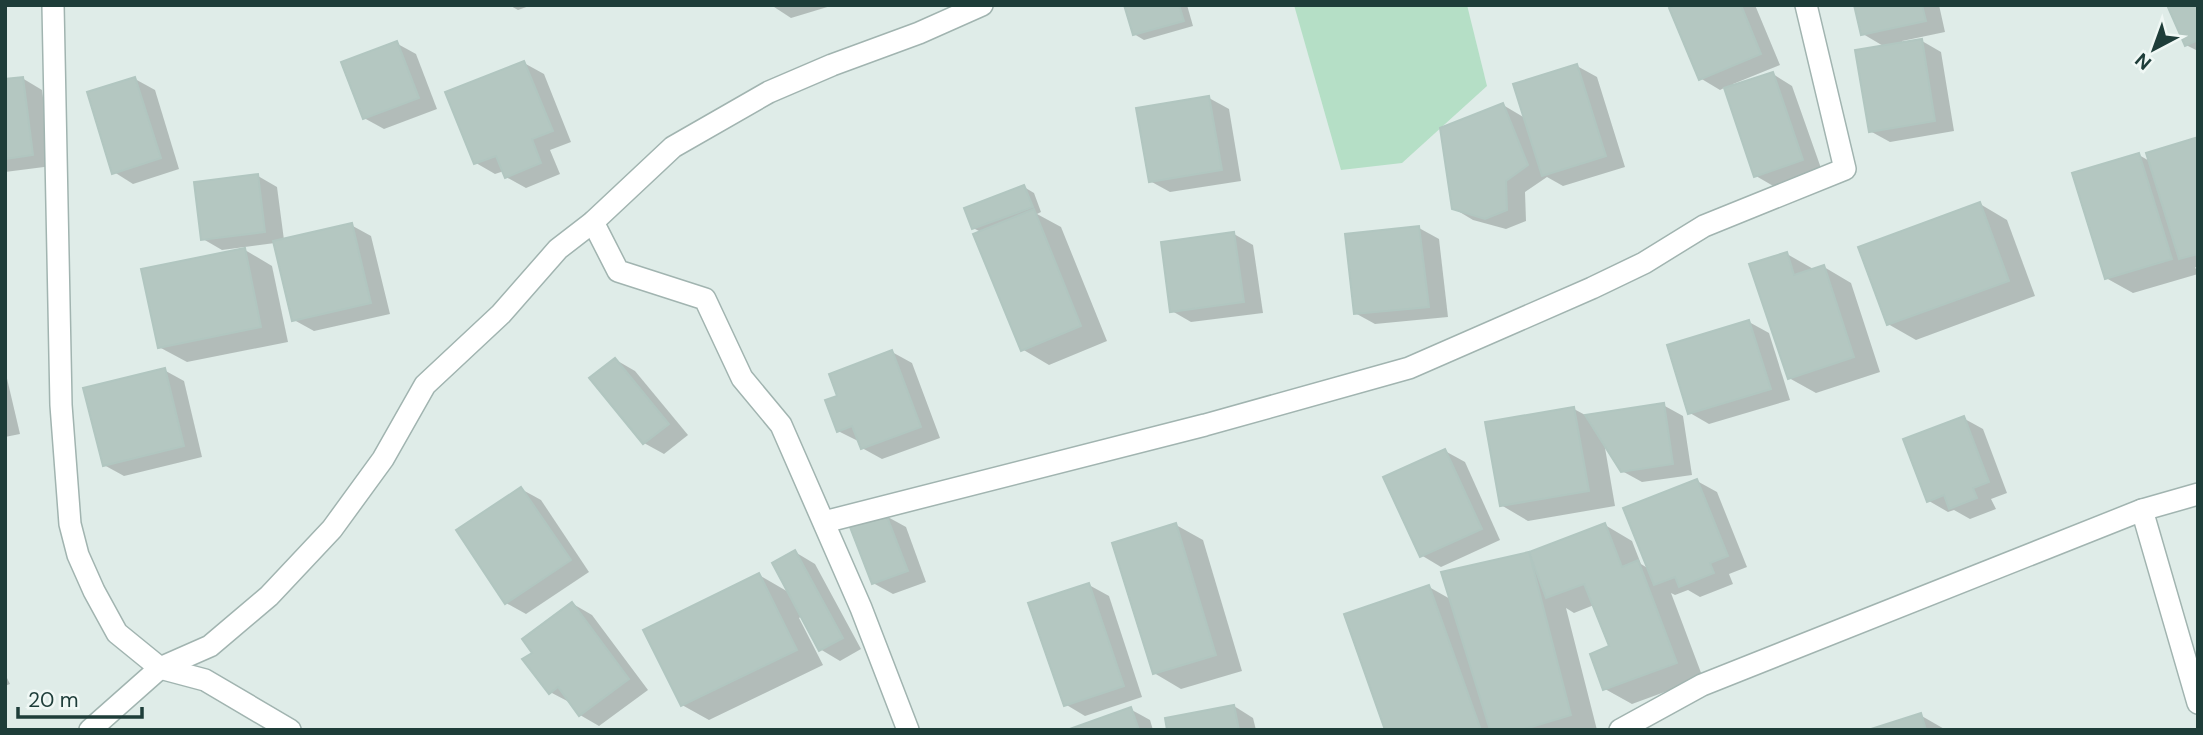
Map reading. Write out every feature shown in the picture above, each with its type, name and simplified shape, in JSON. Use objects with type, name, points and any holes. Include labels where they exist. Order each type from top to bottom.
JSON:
[{"type":"street","points":[[53,5],[61,405],[71,524],[83,567],[117,633],[160,668],[205,680],[290,730]]},
{"type":"street","points":[[90,730],[160,668],[210,646],[269,596],[332,529],[383,459],[425,385],[501,314],[558,249],[593,222],[673,147],[769,92],[982,5]]},
{"type":"street","points":[[824,522],[1205,425],[1409,368],[1592,288],[1644,262],[1704,226],[1845,169],[1806,5]]},
{"type":"street","points":[[593,222],[618,271],[705,299],[741,378],[780,425],[861,608],[908,730]]},
{"type":"street","points":[[1620,730],[1702,685],[2142,510],[2198,494]]},
{"type":"street","points":[[2142,510],[2198,703]]},
{"type":"green space","points":[[1294,5],[1467,5],[1487,86],[1402,163],[1341,170]]},
{"type":"building","points":[[1124,5],[1179,5],[1184,21],[1133,35]]},
{"type":"building","points":[[1675,5],[1741,5],[1761,54],[1699,80],[1669,8]]},
{"type":"building","points":[[1854,5],[1922,5],[1926,21],[1861,35]]},
{"type":"building","points":[[2167,5],[2198,5],[2198,40],[2185,46]]},
{"type":"building","points":[[1922,39],[1935,121],[1869,132],[1855,50]]},
{"type":"building","points":[[397,41],[419,98],[363,119],[341,62]]},
{"type":"building","points":[[524,61],[553,131],[532,139],[541,163],[505,178],[496,156],[474,164],[445,92]]},
{"type":"building","points":[[1577,64],[1606,156],[1542,176],[1513,84]]},
{"type":"building","points":[[1773,72],[1803,160],[1754,177],[1724,88]]},
{"type":"building","points":[[23,77],[33,155],[5,159],[5,79]]},
{"type":"building","points":[[135,77],[161,158],[112,174],[87,92]]},
{"type":"building","points":[[1209,96],[1222,170],[1149,182],[1136,108]]},
{"type":"building","points":[[1503,103],[1528,165],[1506,181],[1507,210],[1485,219],[1452,209],[1440,128]]},
{"type":"building","points":[[2198,137],[2198,254],[2179,259],[2146,153]]},
{"type":"building","points":[[2139,153],[2172,259],[2105,279],[2072,173]]},
{"type":"building","points":[[258,174],[265,232],[201,240],[194,182]]},
{"type":"building","points":[[1024,185],[1033,207],[972,229],[964,208]]},
{"type":"building","points":[[1980,202],[2009,281],[1887,325],[1858,247]]},
{"type":"building","points":[[1034,209],[1081,326],[1021,351],[973,234]]},
{"type":"building","points":[[352,223],[371,303],[292,321],[273,241]]},
{"type":"building","points":[[1419,226],[1429,307],[1354,314],[1345,234]]},
{"type":"building","points":[[1234,232],[1244,302],[1170,312],[1161,242]]},
{"type":"building","points":[[245,248],[261,327],[158,348],[141,269]]},
{"type":"building","points":[[1787,252],[1794,275],[1824,265],[1854,357],[1788,379],[1749,264]]},
{"type":"building","points":[[1749,320],[1771,389],[1688,414],[1667,345]]},
{"type":"building","points":[[892,350],[921,427],[861,449],[852,426],[837,432],[825,400],[837,396],[829,374]]},
{"type":"building","points":[[615,358],[669,424],[643,444],[589,378]]},
{"type":"building","points":[[165,368],[184,446],[103,466],[83,388]]},
{"type":"building","points":[[1664,403],[1673,464],[1621,472],[1585,415]]},
{"type":"building","points":[[1574,407],[1589,491],[1500,506],[1485,422]]},
{"type":"building","points":[[1964,416],[1989,482],[1973,488],[1977,498],[1949,509],[1944,495],[1927,502],[1903,439]]},
{"type":"building","points":[[1445,449],[1482,529],[1420,557],[1383,477]]},
{"type":"building","points":[[1697,479],[1728,556],[1710,563],[1714,573],[1679,587],[1675,577],[1654,585],[1623,508]]},
{"type":"building","points":[[521,487],[571,560],[505,604],[456,530]]},
{"type":"building","points":[[886,514],[908,571],[872,584],[850,527]]},
{"type":"building","points":[[1176,523],[1216,655],[1153,674],[1112,543]]},
{"type":"building","points":[[1605,523],[1622,567],[1638,560],[1677,663],[1603,690],[1590,654],[1609,646],[1584,584],[1546,598],[1529,552]]},
{"type":"building","points":[[795,550],[843,638],[819,651],[772,563]]},
{"type":"building","points":[[1529,552],[1571,715],[1521,730],[1490,730],[1441,572]]},
{"type":"building","points":[[759,573],[797,650],[681,706],[643,630]]},
{"type":"building","points":[[1089,583],[1124,686],[1064,706],[1028,603]]},
{"type":"building","points":[[1429,585],[1481,730],[1385,730],[1344,614]]},
{"type":"building","points":[[572,602],[629,679],[579,716],[558,687],[549,694],[522,659],[532,653],[522,639]]},
{"type":"building","points":[[1234,705],[1239,730],[1167,730],[1165,718]]},
{"type":"building","points":[[1131,707],[1139,730],[1067,730]]},
{"type":"building","points":[[1921,713],[1926,730],[1868,730]]}]
